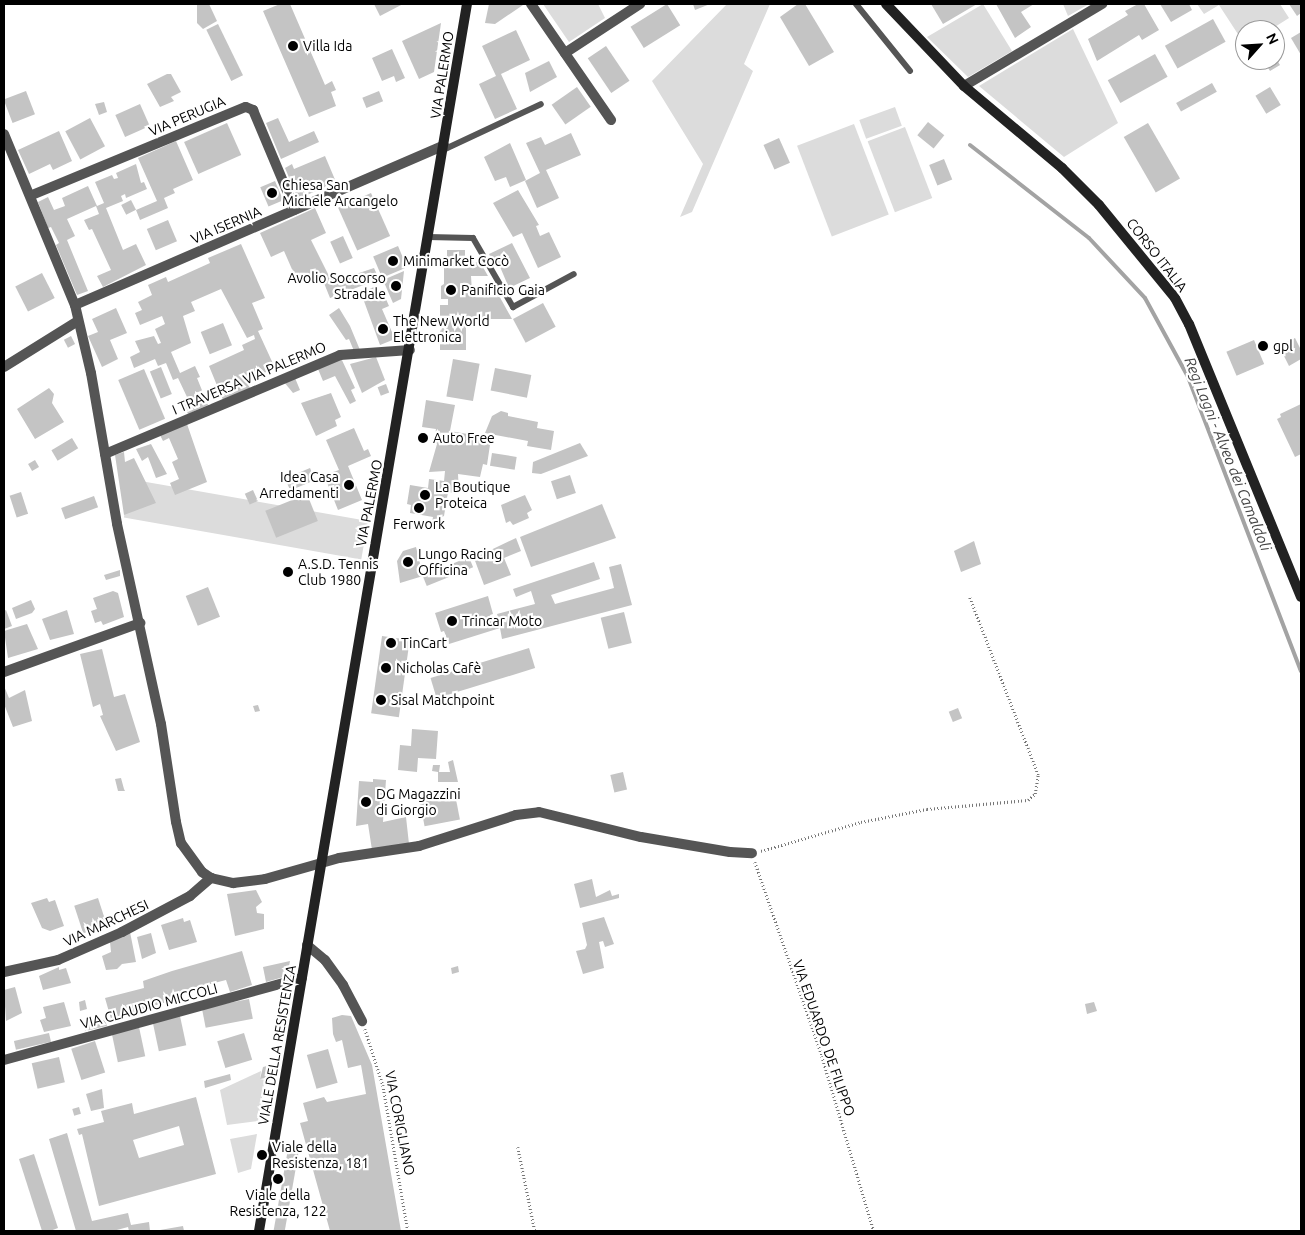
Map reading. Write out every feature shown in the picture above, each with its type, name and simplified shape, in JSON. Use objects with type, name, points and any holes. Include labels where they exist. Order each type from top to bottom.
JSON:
[{"type":"main road","name":"VIA PALERMO","points":[[322,862],[467,4]]},
{"type":"main road","name":"CORSO ITALIA","points":[[886,4],[964,86],[1068,174],[1098,205],[1175,298],[1189,324],[1301,597]]},
{"type":"main road","name":"VIALE DELLA RESISTENZA","points":[[259,1231],[322,862]]},
{"type":"street","points":[[530,4],[611,120]]},
{"type":"street","points":[[565,53],[640,4]]},
{"type":"street","points":[[964,86],[1102,4]]},
{"type":"street","name":"VIA PERUGIA","points":[[32,195],[246,107],[253,110],[295,210]]},
{"type":"street","points":[[4,134],[32,195],[75,305],[91,372],[105,454],[140,623],[181,843],[194,864],[211,878],[247,882],[322,862],[419,846],[516,815],[538,812],[650,839],[730,852],[752,853]]},
{"type":"street","name":"VIA ISERNIA","points":[[75,305],[443,148]]},
{"type":"street","points":[[4,367],[78,321]]},
{"type":"street","name":"I TRAVERSA VIA PALERMO","points":[[105,454],[340,355],[410,350]]},
{"type":"street","points":[[4,672],[140,623]]},
{"type":"street","name":"VIA MARCHESI","points":[[4,972],[58,960],[122,932],[190,896],[211,878]]},
{"type":"street","points":[[307,944],[325,960],[343,985],[362,1021]]},
{"type":"street","name":"VIA CLAUDIO MICCOLI","points":[[4,1060],[302,978]]},
{"type":"lane","points":[[856,4],[910,71]]},
{"type":"lane","points":[[443,148],[542,104]]},
{"type":"lane","points":[[428,237],[473,238],[512,307],[574,274]]},
{"type":"path","points":[[752,853],[861,822],[927,809],[1028,800],[1035,794],[1038,775],[969,596]]},
{"type":"path","name":"VIA EDUARDO DE FILIPPO","points":[[752,853],[778,936],[822,1056],[874,1231]]},
{"type":"path","name":"VIA CORIGLIANO","points":[[362,1021],[383,1085],[408,1231]]},
{"type":"path","points":[[518,1147],[535,1231]]},
{"type":"shaded area","points":[[543,4],[598,4],[605,18],[569,42]]},
{"type":"shaded area","points":[[727,4],[770,4],[744,64],[753,71],[692,212],[680,217],[703,164],[652,81]]},
{"type":"shaded area","points":[[983,4],[1012,51],[968,77],[927,37]]},
{"type":"shaded area","points":[[1063,4],[1089,4],[1068,16]]},
{"type":"shaded area","points":[[1197,4],[1280,4],[1289,18],[1285,21],[1235,20],[1235,30],[1219,5],[1204,14]]},
{"type":"shaded area","points":[[1073,29],[1118,123],[1064,157],[979,86]]},
{"type":"shaded area","points":[[895,107],[902,126],[866,139],[859,120]]},
{"type":"shaded area","points":[[854,124],[889,215],[832,236],[797,146]]},
{"type":"shaded area","points":[[905,127],[932,198],[895,212],[868,141]]},
{"type":"shaded area","points":[[131,479],[368,521],[361,559],[124,518]]},
{"type":"shaded area","points":[[261,1071],[260,1079],[265,1080],[258,1121],[227,1125],[220,1090]]},
{"type":"shaded area","points":[[257,1134],[251,1169],[238,1173],[230,1139]]},
{"type":"building","points":[[197,4],[209,4],[217,21],[203,29],[197,23]]},
{"type":"building","name":"Villa Ida","points":[[280,4],[290,4],[325,85],[332,81],[336,90],[331,92],[336,106],[309,117],[263,11]]},
{"type":"building","points":[[374,4],[403,4],[380,16]]},
{"type":"building","points":[[489,4],[523,5],[495,24],[485,23]]},
{"type":"building","points":[[667,4],[680,25],[644,48],[631,27]]},
{"type":"building","points":[[693,4],[710,4],[695,10]]},
{"type":"building","points":[[798,4],[805,4],[834,52],[809,66],[780,17]]},
{"type":"building","points":[[931,4],[977,4],[943,24]]},
{"type":"building","points":[[996,4],[1034,4],[1021,12],[1031,27],[1015,38]]},
{"type":"building","points":[[1138,4],[1144,4],[1159,30],[1142,40],[1139,35],[1097,61],[1088,39],[1128,15],[1125,11]]},
{"type":"building","points":[[1160,4],[1189,4],[1192,10],[1171,22]]},
{"type":"building","points":[[1289,4],[1301,4],[1301,13],[1297,16]]},
{"type":"building","points":[[1213,19],[1226,42],[1178,68],[1165,46]]},
{"type":"building","points":[[441,23],[434,72],[419,79],[402,41]]},
{"type":"building","points":[[218,24],[243,75],[231,81],[206,30]]},
{"type":"building","points":[[516,30],[530,60],[501,74],[517,109],[495,119],[479,84],[496,76],[482,46]]},
{"type":"building","points":[[1301,32],[1301,55],[1291,38]]},
{"type":"building","points":[[606,46],[629,81],[611,93],[588,58]]},
{"type":"building","points":[[392,49],[405,78],[396,82],[394,76],[382,81],[372,58]]},
{"type":"building","points":[[1155,54],[1168,77],[1120,103],[1108,80]]},
{"type":"building","points":[[549,61],[557,77],[530,92],[525,73]]},
{"type":"building","points":[[167,74],[171,74],[181,92],[171,97],[174,101],[160,107],[147,84]]},
{"type":"building","points":[[1212,83],[1217,92],[1181,112],[1176,103]]},
{"type":"building","points":[[577,87],[591,107],[565,124],[552,105]]},
{"type":"building","points":[[1270,87],[1281,105],[1266,114],[1255,96]]},
{"type":"building","points":[[26,91],[35,114],[13,123],[4,99]]},
{"type":"building","points":[[379,91],[383,101],[366,108],[362,98]]},
{"type":"building","points":[[104,102],[107,112],[99,115],[95,104]]},
{"type":"building","points":[[140,104],[150,126],[125,137],[115,115]]},
{"type":"building","points":[[90,118],[105,146],[80,159],[65,131]]},
{"type":"building","points":[[278,118],[289,142],[314,131],[319,142],[281,159],[266,123]]},
{"type":"building","points":[[928,122],[944,135],[934,148],[917,135]]},
{"type":"building","points":[[227,123],[241,155],[198,174],[184,142]]},
{"type":"building","points":[[1148,123],[1180,178],[1156,192],[1124,137]]},
{"type":"building","points":[[59,131],[72,161],[53,170],[50,164],[29,174],[18,150]]},
{"type":"building","points":[[571,133],[581,155],[546,170],[559,198],[537,208],[525,181],[540,173],[526,143],[541,137],[545,145]]},
{"type":"building","points":[[779,138],[790,163],[774,170],[763,145]]},
{"type":"building","points":[[176,141],[193,180],[173,189],[175,193],[164,198],[168,208],[140,220],[136,210],[157,201],[138,158]]},
{"type":"building","points":[[510,143],[526,180],[510,187],[506,177],[495,181],[484,157]]},
{"type":"building","points":[[325,156],[336,182],[298,199],[285,168],[292,164],[294,169]]},
{"type":"building","points":[[944,159],[952,179],[937,185],[929,165]]},
{"type":"building","points":[[136,164],[141,183],[144,182],[147,189],[126,198],[125,194],[121,196],[123,201],[106,208],[123,250],[136,244],[146,265],[103,287],[97,276],[111,270],[92,229],[89,230],[84,220],[99,214],[96,206],[67,219],[75,236],[67,240],[88,291],[77,295],[56,245],[59,243],[51,227],[48,228],[38,202],[48,197],[54,210],[65,206],[62,198],[88,186],[97,206],[104,203],[95,182],[112,175],[114,179],[118,178],[116,173]]},
{"type":"building","name":"Chiesa San Michele Arcangelo","points":[[275,181],[283,200],[268,207],[260,187]]},
{"type":"building","points":[[518,190],[539,225],[536,226],[540,236],[549,232],[561,257],[538,268],[522,233],[513,237],[493,203]]},
{"type":"building","points":[[371,193],[390,236],[357,251],[338,208]]},
{"type":"building","points":[[131,200],[136,210],[126,215],[121,205]]},
{"type":"building","points":[[315,208],[326,233],[311,240],[332,282],[374,268],[379,279],[330,298],[320,273],[298,283],[284,251],[271,257],[260,233]]},
{"type":"building","points":[[168,220],[177,241],[156,250],[147,229]]},
{"type":"building","points":[[343,236],[353,258],[340,264],[330,242]]},
{"type":"building","points":[[512,243],[530,278],[509,288],[498,262],[494,264],[489,254]]},
{"type":"building","points":[[241,244],[265,298],[252,303],[263,329],[258,331],[275,368],[246,381],[250,388],[223,400],[209,366],[244,350],[242,345],[255,339],[254,335],[247,338],[221,289],[191,302],[195,311],[183,316],[191,343],[171,352],[180,373],[195,366],[200,377],[197,378],[208,405],[188,414],[182,400],[187,397],[178,378],[173,380],[166,363],[158,366],[155,359],[134,368],[130,357],[140,352],[135,341],[154,336],[158,344],[161,343],[155,329],[165,324],[162,316],[140,325],[135,313],[142,310],[138,302],[152,295],[148,285],[166,277],[168,282],[210,263],[208,258]]},
{"type":"building","points":[[398,246],[407,267],[382,278],[373,257]]},
{"type":"building","points":[[447,250],[465,250],[465,262],[480,262],[488,276],[471,276],[472,292],[497,292],[512,319],[472,319],[472,323],[466,323],[466,350],[440,350],[440,305],[448,305],[448,299],[441,299],[441,286],[444,284],[444,256],[447,256]]},
{"type":"building","points":[[404,271],[401,299],[393,303],[383,280]]},
{"type":"building","points":[[42,273],[55,298],[28,312],[15,287]]},
{"type":"building","points":[[374,287],[376,292],[382,290],[389,306],[382,309],[395,339],[380,345],[361,293]]},
{"type":"building","points":[[543,303],[556,327],[526,343],[513,319]]},
{"type":"building","points":[[116,308],[127,333],[110,340],[118,359],[102,367],[88,336],[98,332],[92,319]]},
{"type":"building","points":[[339,308],[350,326],[360,350],[354,351],[349,339],[346,340],[329,315]]},
{"type":"building","points":[[223,323],[232,345],[210,354],[201,332]]},
{"type":"building","points":[[71,336],[75,344],[68,348],[64,340]]},
{"type":"building","points":[[1295,338],[1301,350],[1301,359],[1289,366],[1279,346]]},
{"type":"building","points":[[1254,340],[1264,364],[1237,376],[1226,352]]},
{"type":"building","points":[[299,353],[303,360],[295,364],[291,358]]},
{"type":"building","points":[[376,357],[385,380],[362,393],[350,364]]},
{"type":"building","points":[[341,358],[355,388],[351,390],[356,401],[350,404],[335,376],[323,381],[318,369]]},
{"type":"building","points":[[453,359],[480,364],[473,401],[446,396]]},
{"type":"building","points":[[161,367],[172,394],[161,398],[150,371]]},
{"type":"building","points":[[495,368],[531,375],[527,398],[491,391]]},
{"type":"building","points":[[144,369],[165,419],[139,430],[118,380]]},
{"type":"building","points":[[295,378],[300,390],[293,393],[284,382]]},
{"type":"building","points":[[386,384],[389,392],[381,396],[378,387]]},
{"type":"building","points":[[49,388],[54,394],[52,403],[64,422],[35,439],[17,409]]},
{"type":"building","points":[[331,393],[341,417],[335,420],[337,426],[316,436],[301,403]]},
{"type":"building","points":[[426,400],[455,405],[450,431],[491,438],[487,465],[483,464],[480,477],[458,474],[459,494],[448,492],[444,516],[432,522],[433,517],[410,513],[411,505],[407,504],[410,485],[428,488],[429,479],[444,481],[445,471],[429,472],[437,444],[434,440],[436,429],[422,427]]},
{"type":"building","points":[[1301,404],[1301,454],[1295,457],[1277,419],[1281,417],[1280,414]]},
{"type":"building","points":[[501,411],[508,413],[508,416],[538,422],[537,428],[554,431],[551,450],[527,446],[528,441],[485,433],[492,416]]},
{"type":"building","points":[[187,424],[207,482],[175,495],[170,483],[179,479],[172,462],[178,459],[169,438],[163,441],[160,435]]},
{"type":"building","points":[[354,428],[364,451],[368,449],[371,456],[348,466],[362,500],[338,510],[324,475],[339,470],[326,440]]},
{"type":"building","points":[[72,438],[78,448],[58,461],[51,450]]},
{"type":"building","points":[[580,443],[588,456],[541,474],[532,473],[533,462]]},
{"type":"building","points":[[151,444],[167,474],[156,478],[148,457],[142,461],[136,449]]},
{"type":"building","points":[[124,452],[125,462],[134,458],[156,503],[124,515],[115,455]]},
{"type":"building","points":[[492,453],[517,457],[515,470],[490,466]]},
{"type":"building","points":[[35,460],[39,467],[32,471],[28,464]]},
{"type":"building","points":[[310,468],[315,480],[290,491],[285,479]]},
{"type":"building","points":[[570,475],[576,493],[557,499],[551,481]]},
{"type":"building","points":[[253,490],[258,501],[250,505],[245,494]]},
{"type":"building","points":[[21,492],[28,514],[17,518],[10,496]]},
{"type":"building","points":[[307,494],[318,521],[276,538],[265,511]]},
{"type":"building","points":[[525,495],[532,510],[527,513],[529,518],[513,525],[510,521],[506,523],[501,505]]},
{"type":"building","points":[[94,496],[98,507],[65,519],[61,508]]},
{"type":"building","points":[[602,504],[616,538],[531,567],[520,537]]},
{"type":"building","points":[[516,538],[521,551],[504,558],[511,575],[484,585],[474,558]]},
{"type":"building","points":[[974,541],[981,564],[961,572],[954,551]]},
{"type":"building","points":[[416,547],[423,576],[400,583],[397,561],[403,551]]},
{"type":"building","points":[[469,557],[473,567],[427,586],[423,576]]},
{"type":"building","points":[[594,562],[600,579],[551,595],[555,604],[614,588],[609,567],[621,564],[632,605],[502,639],[500,628],[449,644],[444,631],[441,632],[435,613],[488,596],[493,614],[490,615],[491,619],[498,617],[497,614],[535,604],[531,591],[516,597],[513,589]]},
{"type":"building","points":[[120,570],[120,576],[106,580],[104,575]]},
{"type":"building","points":[[208,587],[220,617],[198,626],[186,596]]},
{"type":"building","points":[[113,591],[118,593],[124,617],[103,625],[101,621],[95,623],[91,611],[97,609],[93,598]]},
{"type":"building","points":[[31,600],[35,609],[32,613],[16,619],[12,608]]},
{"type":"building","points":[[6,610],[12,626],[4,629],[4,611]]},
{"type":"building","points":[[67,610],[74,634],[50,640],[42,619]]},
{"type":"building","points":[[624,612],[632,643],[608,649],[601,618]]},
{"type":"building","points":[[27,624],[38,649],[8,658],[4,631]]},
{"type":"building","points":[[382,636],[410,640],[399,717],[371,713]]},
{"type":"building","points":[[529,648],[535,668],[437,698],[431,678]]},
{"type":"building","points":[[102,649],[114,697],[125,694],[140,742],[116,751],[100,716],[103,715],[100,704],[93,707],[80,654]]},
{"type":"building","points":[[4,686],[9,698],[25,690],[32,721],[13,727],[4,704]]},
{"type":"building","points":[[258,705],[260,711],[255,712],[253,706]]},
{"type":"building","points":[[958,708],[962,718],[953,722],[949,712]]},
{"type":"building","points":[[412,729],[438,731],[436,759],[418,758],[417,772],[398,770],[400,745],[411,746]]},
{"type":"building","points":[[453,760],[458,782],[438,782],[438,772],[432,771],[433,765],[440,765],[439,772],[450,772],[448,762]]},
{"type":"building","points":[[623,772],[627,790],[614,792],[610,775]]},
{"type":"building","points":[[121,778],[125,791],[118,791],[115,779]]},
{"type":"building","points":[[373,779],[386,780],[383,822],[406,817],[409,844],[372,850],[368,824],[356,826],[359,781],[373,782]]},
{"type":"building","points":[[454,789],[460,819],[425,826],[419,796]]},
{"type":"building","points":[[592,879],[596,897],[610,890],[612,896],[619,894],[619,898],[580,908],[574,884]]},
{"type":"building","points":[[256,890],[262,902],[256,907],[257,913],[264,914],[264,929],[235,936],[227,894]]},
{"type":"building","points":[[47,898],[49,902],[55,900],[64,926],[50,931],[42,928],[31,903]]},
{"type":"building","points":[[98,898],[107,926],[83,933],[74,906]]},
{"type":"building","points":[[604,917],[614,944],[605,947],[603,941],[599,942],[604,968],[583,974],[576,951],[585,949],[587,945],[582,923]]},
{"type":"building","points":[[183,918],[184,922],[190,920],[197,942],[169,950],[161,925]]},
{"type":"building","points":[[130,932],[136,962],[122,964],[117,969],[106,970],[102,956],[111,952],[110,942]]},
{"type":"building","points":[[151,933],[156,953],[142,959],[137,937]]},
{"type":"building","points":[[242,951],[252,985],[230,992],[226,980],[171,994],[173,1000],[111,1019],[105,998],[144,988],[143,981],[172,971]]},
{"type":"building","points":[[290,961],[287,976],[266,982],[263,967]]},
{"type":"building","points":[[458,966],[459,972],[452,974],[451,968]]},
{"type":"building","points":[[59,967],[59,970],[66,968],[71,983],[43,990],[39,976]]},
{"type":"building","points":[[15,987],[22,1013],[6,1021],[4,990]]},
{"type":"building","points":[[249,999],[253,1019],[206,1028],[202,1008]]},
{"type":"building","points":[[85,1000],[87,1009],[80,1011],[79,1002]]},
{"type":"building","points":[[64,1002],[71,1026],[44,1032],[40,1020],[46,1018],[43,1007]]},
{"type":"building","points":[[1094,1002],[1097,1011],[1087,1014],[1085,1004]]},
{"type":"building","points":[[342,1015],[351,1016],[372,1065],[401,1231],[330,1231],[300,1123],[308,1121],[303,1103],[324,1097],[327,1102],[366,1094],[361,1065],[348,1068],[342,1040],[336,1042],[333,1034],[332,1018]]},
{"type":"building","points":[[180,1016],[186,1045],[159,1051],[153,1022]]},
{"type":"building","points":[[91,1020],[91,1023],[105,1020],[107,1026],[85,1031],[84,1022]]},
{"type":"building","points":[[139,1027],[145,1056],[118,1062],[112,1033]]},
{"type":"building","points":[[49,1033],[51,1042],[16,1050],[14,1041]]},
{"type":"building","points":[[244,1033],[252,1060],[225,1068],[217,1041]]},
{"type":"building","points":[[95,1041],[105,1072],[81,1080],[71,1049]]},
{"type":"building","points":[[328,1049],[338,1083],[316,1089],[307,1055]]},
{"type":"building","points":[[59,1057],[65,1082],[38,1089],[32,1063]]},
{"type":"building","points":[[267,1066],[272,1070],[270,1077],[260,1079],[263,1067]]},
{"type":"building","points":[[230,1074],[231,1080],[205,1088],[204,1081]]},
{"type":"building","points":[[102,1089],[104,1108],[91,1111],[86,1094]]},
{"type":"building","points":[[196,1097],[216,1174],[99,1206],[82,1134],[79,1135],[77,1129],[104,1122],[101,1111],[132,1103],[134,1114]],"holes":[[[179,1126],[184,1145],[139,1158],[133,1140]]]},
{"type":"building","points":[[79,1107],[81,1114],[74,1116],[72,1109]]},
{"type":"building","points":[[67,1133],[92,1221],[128,1213],[131,1225],[149,1222],[150,1231],[129,1231],[128,1227],[113,1231],[76,1231],[49,1139]]},
{"type":"building","points":[[288,1149],[299,1151],[285,1231],[274,1231]]},
{"type":"building","points":[[34,1154],[58,1228],[50,1231],[42,1231],[19,1159]]},
{"type":"building","points":[[183,1226],[184,1231],[160,1231],[160,1230]]},
{"type":"waterway","name":"Regi Lagni - Alveo dei Camaldoli","points":[[970,145],[1089,238],[1145,298],[1188,377],[1301,671]]},
{"type":"place","name":"Villa Ida","points":[[293,46]]},
{"type":"place","name":"Chiesa San Michele Arcangelo","points":[[272,193]]},
{"type":"place","name":"Minimarket Cocò","points":[[393,261]]},
{"type":"place","name":"Avolio Soccorso Stradale","points":[[396,286]]},
{"type":"place","name":"Panificio Gaia","points":[[451,290]]},
{"type":"place","name":"The New World Elettronica","points":[[383,329]]},
{"type":"place","name":"gpl","points":[[1263,346]]},
{"type":"place","name":"Auto Free","points":[[423,438]]},
{"type":"place","name":"Idea Casa Arredamenti","points":[[349,485]]},
{"type":"place","name":"La Boutique Proteica","points":[[425,495]]},
{"type":"place","name":"Ferwork","points":[[419,508]]},
{"type":"place","name":"Lungo Racing Officina","points":[[408,562]]},
{"type":"place","name":"A.S.D. Tennis Club 1980","points":[[288,572]]},
{"type":"place","name":"Trincar Moto","points":[[452,621]]},
{"type":"place","name":"TinCart","points":[[391,643]]},
{"type":"place","name":"Nicholas Cafè","points":[[386,668]]},
{"type":"place","name":"Sisal Matchpoint","points":[[381,700]]},
{"type":"place","name":"DG Magazzini di Giorgio","points":[[366,802]]},
{"type":"place","name":"Viale della Resistenza, 181","points":[[262,1155]]},
{"type":"place","name":"Viale della Resistenza, 122","points":[[278,1179]]}]
